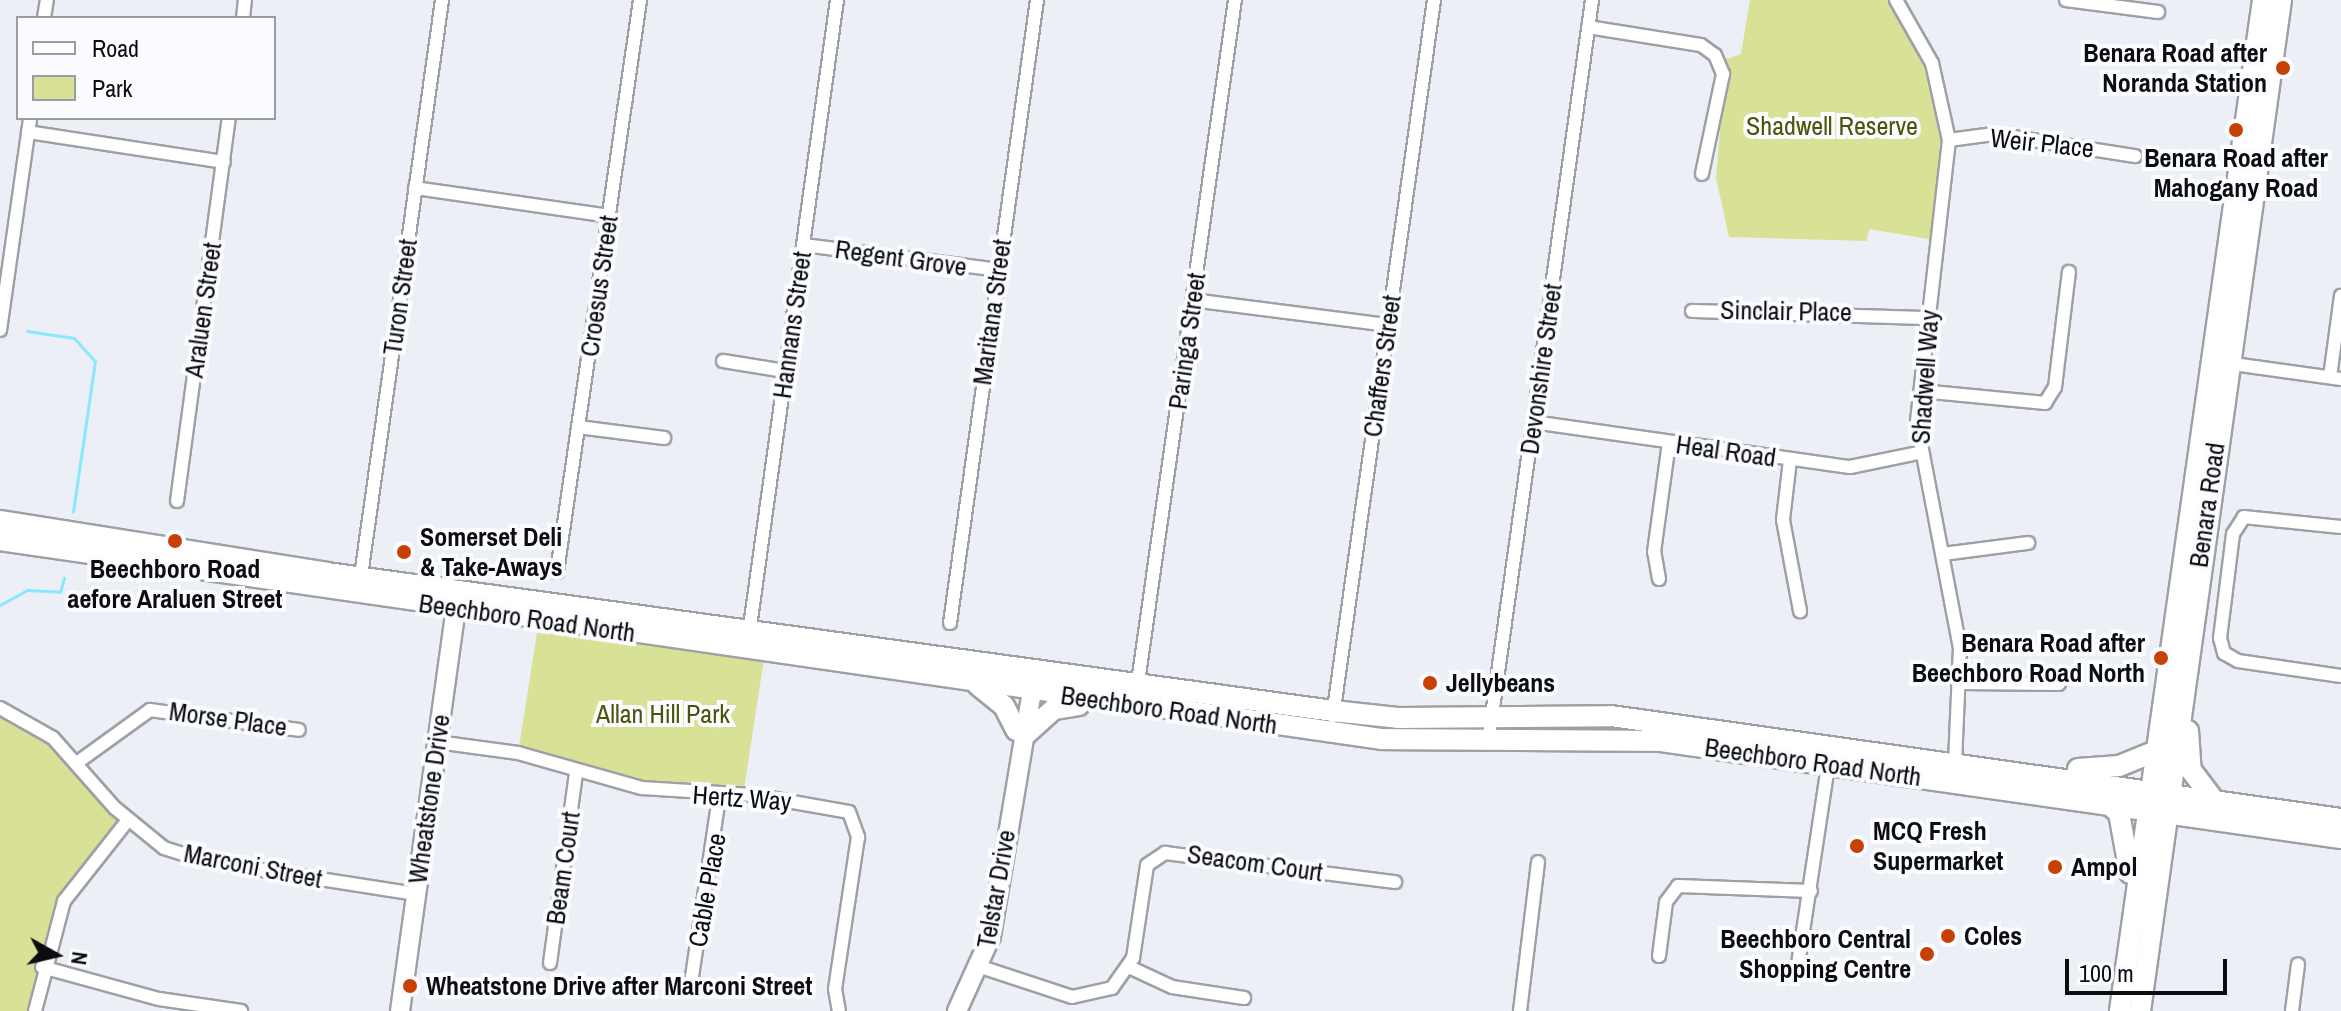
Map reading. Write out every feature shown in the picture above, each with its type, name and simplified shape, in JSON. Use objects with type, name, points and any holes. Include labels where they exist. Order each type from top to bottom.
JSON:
[{"type":"main road","name":"Benara Road","points":[[2140,1011],[2149,946],[2157,812],[2190,631],[2207,511],[2217,362],[2232,217],[2263,0]]},
{"type":"main road","name":"Benara Road","points":[[2247,119],[2259,87],[2271,0]]},
{"type":"main road","name":"Benara Road","points":[[2160,791],[2154,752],[2177,574],[2258,156],[2281,0]]},
{"type":"main road","points":[[2232,217],[2251,152],[2258,156]]},
{"type":"main road","points":[[2177,574],[2190,569],[2207,511]]},
{"type":"main road","name":"Beechboro Road North","points":[[0,521],[327,573],[362,573],[457,598]]},
{"type":"main road","name":"Beechboro Road North","points":[[0,540],[358,595],[457,598],[748,639],[1138,682],[1332,721],[1411,742],[1489,737],[1661,741],[2341,838]]},
{"type":"main road","points":[[2190,631],[2187,742],[2199,786],[2213,799]]},
{"type":"main road","name":"Beechboro Road North","points":[[748,639],[974,683],[1111,702],[1332,721],[1611,716],[1856,746],[2341,819]]},
{"type":"main road","points":[[974,683],[1004,706],[1021,732],[1054,709],[1111,702]]},
{"type":"main road","points":[[2002,768],[2089,770],[2154,752]]},
{"type":"main road","points":[[2110,805],[2128,845],[2127,927],[2121,1006]]},
{"type":"main road","name":"Benara Road","points":[[2127,927],[2157,812]]},
{"type":"main road","points":[[2127,927],[2149,946]]},
{"type":"street","name":"Turon Street","points":[[358,595],[442,0]]},
{"type":"street","name":"Croesus Street","points":[[557,572],[640,0]]},
{"type":"street","name":"Hannans Street","points":[[748,639],[837,0]]},
{"type":"street","name":"Maritana Street","points":[[950,623],[1037,0]]},
{"type":"street","name":"Paringa Street","points":[[1138,682],[1235,0]]},
{"type":"street","name":"Chaffers Street","points":[[1332,721],[1434,0]]},
{"type":"street","name":"Devonshire Street","points":[[1489,737],[1592,0]]},
{"type":"street","name":"Shadwell Way","points":[[1896,0],[1932,63],[1949,140],[1927,318],[1918,453],[1943,554],[1963,683],[1955,761]]},
{"type":"street","points":[[2066,0],[2158,12]]},
{"type":"street","points":[[1588,27],[1701,45],[1715,55],[1723,74],[1702,174]]},
{"type":"street","points":[[0,330],[30,120]]},
{"type":"street","name":"Araluen Street","points":[[177,501],[229,120]]},
{"type":"street","points":[[28,132],[224,162]]},
{"type":"street","name":"Weir Place","points":[[1949,140],[1994,134],[2135,156]]},
{"type":"street","points":[[415,188],[609,216]]},
{"type":"street","name":"Regent Grove","points":[[804,245],[999,270]]},
{"type":"street","points":[[1921,391],[2045,403],[2055,387],[2069,272]]},
{"type":"street","points":[[2217,362],[2335,378],[2341,296]]},
{"type":"street","points":[[1192,300],[1388,325]]},
{"type":"street","name":"Sinclair Place","points":[[1692,311],[1927,318]]},
{"type":"street","points":[[723,361],[785,371]]},
{"type":"street","name":"Heal Road","points":[[1533,422],[1850,467],[1918,453]]},
{"type":"street","points":[[578,427],[664,438]]},
{"type":"street","points":[[1659,579],[1654,552],[1669,442]]},
{"type":"street","points":[[1790,460],[1783,520],[1800,611]]},
{"type":"street","points":[[2341,527],[2244,517],[2233,534],[2220,638],[2224,653],[2238,661],[2341,676]]},
{"type":"street","points":[[1943,554],[2028,543]]},
{"type":"street","name":"Wheatstone Drive","points":[[400,1011],[457,598]]},
{"type":"street","name":"Telstar Drive","points":[[957,1011],[981,967],[1010,808],[1029,669]]},
{"type":"street","points":[[1963,683],[2059,684]]},
{"type":"street","name":"Marconi Street","points":[[0,708],[41,729],[78,762],[128,820],[192,859],[416,894]]},
{"type":"street","name":"Morse Place","points":[[78,762],[150,710],[299,730]]},
{"type":"street","points":[[1799,739],[1828,765]]},
{"type":"street","name":"Hertz Way","points":[[437,742],[518,753],[576,773],[719,797],[797,801],[855,820],[839,1011]]},
{"type":"street","points":[[1797,971],[1828,765],[1856,746]]},
{"type":"street","points":[[1926,778],[1955,761],[1978,786]]},
{"type":"street","name":"Beam Court","points":[[550,963],[576,773]]},
{"type":"street","name":"Cable Place","points":[[691,983],[719,797]]},
{"type":"street","points":[[35,1011],[42,967],[64,901],[128,820]]},
{"type":"street","name":"Seacom Court","points":[[1129,967],[1147,865],[1165,853],[1395,882]]},
{"type":"street","points":[[1520,1011],[1538,862]]},
{"type":"street","points":[[1659,956],[1666,902],[1678,886],[1811,891]]},
{"type":"street","points":[[2292,1011],[2298,964]]},
{"type":"street","points":[[42,967],[159,999],[241,1011]]},
{"type":"street","points":[[981,967],[1072,997],[1112,988],[1129,967],[1172,987],[1244,998]]},
{"type":"green space","name":"Shadwell Reserve","points":[[1750,0],[1887,0],[1894,9],[1926,66],[1941,122],[1934,240],[1869,229],[1867,241],[1729,237],[1716,178],[1726,59],[1741,54]]},
{"type":"green space","name":"Allan Hill Park","points":[[539,620],[765,652],[743,796],[701,796],[518,753]]},
{"type":"green space","points":[[0,708],[41,729],[128,820],[72,889],[35,1011],[0,1011]]},
{"type":"waterway","points":[[27,331],[74,338],[95,361],[73,511]]},
{"type":"waterway","points":[[0,605],[27,590],[60,592],[64,578]]},
{"type":"place","name":"Benara Road after Noranda Station","points":[[2283,68]]},
{"type":"place","name":"Benara Road after Mahogany Road","points":[[2236,130]]},
{"type":"place","name":"Beechboro Road aefore Araluen Street","points":[[175,541]]},
{"type":"place","name":"Somerset Deli & Take-Aways","points":[[404,552]]},
{"type":"place","name":"Benara Road after Beechboro Road North","points":[[2161,658]]},
{"type":"place","name":"Jellybeans","points":[[1430,683]]},
{"type":"place","name":"MCQ Fresh Supermarket","points":[[1857,846]]},
{"type":"place","name":"Ampol","points":[[2055,867]]},
{"type":"place","name":"Coles","points":[[1948,936]]},
{"type":"place","name":"Beechboro Central Shopping Centre","points":[[1927,954]]},
{"type":"place","name":"Wheatstone Drive after Marconi Street","points":[[410,986]]}]
